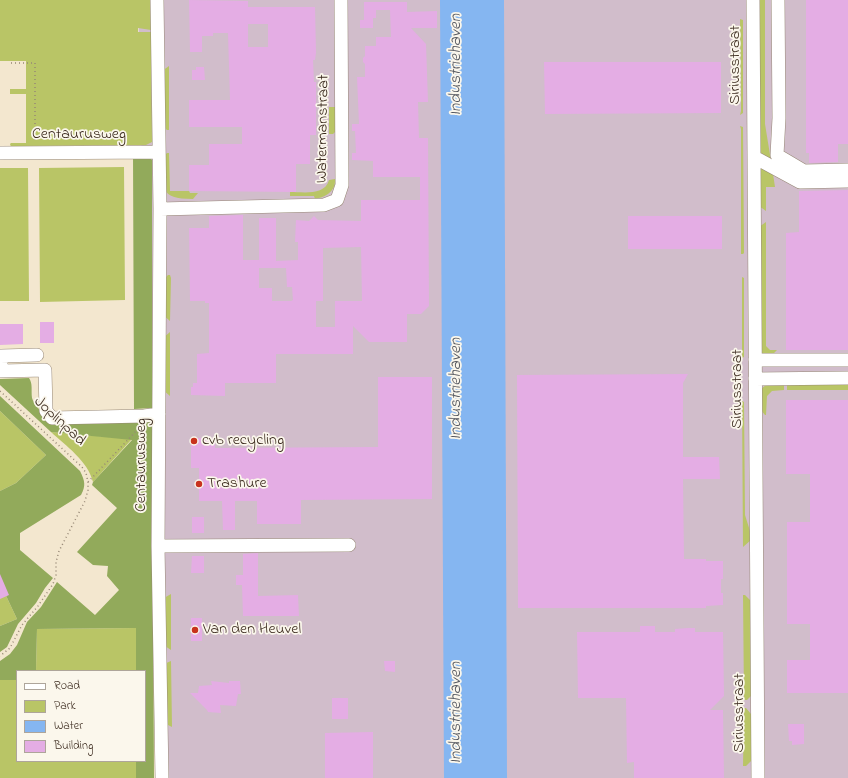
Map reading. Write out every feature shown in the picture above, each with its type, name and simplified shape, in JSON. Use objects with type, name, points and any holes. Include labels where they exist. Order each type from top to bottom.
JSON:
[{"type":"street","name":"Centaurusweg","points":[[157,0],[160,209],[155,414],[162,778]]},
{"type":"street","name":"Watermanstraat","points":[[160,209],[324,206],[338,200],[342,186],[341,0]]},
{"type":"street","name":"Siriusstraat","points":[[753,0],[758,778]]},
{"type":"street","points":[[778,0],[777,155],[804,171],[848,170]]},
{"type":"street","name":"Centaurusweg","points":[[0,153],[159,152]]},
{"type":"street","points":[[754,156],[800,182],[848,181]]},
{"type":"street","points":[[37,355],[1,356],[1,371],[45,370],[45,407],[46,412],[52,418],[144,416],[155,414]]},
{"type":"street","points":[[755,360],[848,360]]},
{"type":"street","points":[[794,360],[796,378]]},
{"type":"street","points":[[755,379],[848,378]]},
{"type":"street","points":[[158,546],[349,545]]},
{"type":"path","points":[[11,63],[35,63],[35,153]]},
{"type":"path","name":"Joplinpad","points":[[0,391],[82,467],[88,482]]},
{"type":"path","points":[[0,656],[10,648],[22,625],[38,606],[53,584],[56,575],[56,562],[59,551],[85,501],[88,490],[88,482],[155,414]]},
{"type":"shaded area","points":[[138,0],[446,0],[450,778],[156,778]]},
{"type":"shaded area","points":[[496,0],[848,0],[848,778],[502,778]]},
{"type":"green space","points":[[0,0],[151,0],[151,30],[138,28],[138,32],[151,32],[152,142],[146,145],[11,147],[11,143],[26,143],[26,94],[10,94],[10,89],[26,89],[26,61],[0,61]]},
{"type":"green space","points":[[758,0],[765,0],[765,124],[771,161],[758,151]]},
{"type":"green space","points":[[740,19],[743,20],[743,113],[740,115],[741,111]]},
{"type":"green space","points":[[169,66],[169,130],[167,130],[161,124],[162,71]]},
{"type":"green space","points":[[329,107],[336,107],[336,131],[333,134],[329,134]]},
{"type":"green space","points":[[740,126],[743,127],[743,254],[741,254]]},
{"type":"green space","points":[[133,153],[146,154],[152,160],[152,408],[134,409]]},
{"type":"green space","points":[[169,153],[170,191],[189,191],[190,193],[198,193],[193,199],[174,197],[168,194],[165,190],[163,184],[161,159]]},
{"type":"green space","points":[[124,167],[125,300],[40,302],[39,168]]},
{"type":"green space","points":[[0,168],[28,168],[29,301],[0,301]]},
{"type":"green space","points":[[760,168],[773,174],[775,187],[766,187],[766,211],[759,206]]},
{"type":"green space","points":[[335,179],[334,187],[330,193],[323,197],[315,199],[314,196],[290,196],[290,192],[313,192],[323,189],[329,180]]},
{"type":"green space","points":[[766,222],[766,346],[770,350],[777,350],[770,357],[760,351],[759,227]]},
{"type":"green space","points":[[170,275],[171,278],[170,321],[162,314],[162,281]]},
{"type":"green space","points":[[742,277],[744,278],[744,357],[742,358]]},
{"type":"green space","points":[[170,332],[170,396],[162,389],[162,339]]},
{"type":"green space","points":[[29,378],[32,398],[43,414],[152,418],[154,778],[136,778],[136,762],[146,762],[146,670],[136,670],[136,628],[37,629],[36,670],[16,670],[16,680],[0,680],[0,661],[10,654],[17,645],[27,622],[41,607],[57,582],[95,615],[119,590],[107,576],[108,566],[93,565],[77,552],[117,508],[92,485],[93,482],[132,440],[51,432],[0,385],[0,379]]},
{"type":"green space","points":[[784,382],[784,390],[772,391],[767,396],[765,415],[760,409],[761,389],[766,385]]},
{"type":"green space","points":[[787,382],[848,382],[848,390],[787,390]]},
{"type":"green space","points":[[0,396],[80,471],[83,478],[84,489],[81,495],[20,533],[20,550],[53,578],[36,603],[18,624],[7,647],[0,652],[0,626],[17,619],[0,583],[0,491],[16,483],[46,455],[0,411]]},
{"type":"green space","points":[[742,401],[744,402],[745,515],[751,540],[743,547]]},
{"type":"green space","points":[[0,411],[46,455],[16,483],[0,491]]},
{"type":"green space","points":[[51,432],[132,439],[93,482],[86,467],[81,461],[70,448]]},
{"type":"green space","points":[[0,583],[17,619],[0,626]]},
{"type":"green space","points":[[171,594],[171,650],[165,646],[164,598]]},
{"type":"green space","points":[[743,595],[751,601],[751,696],[747,700],[744,700]]},
{"type":"green space","points":[[136,628],[136,670],[36,670],[37,629]]},
{"type":"green space","points":[[171,661],[172,727],[164,723],[164,664]]},
{"type":"green space","points":[[0,680],[16,680],[16,762],[136,762],[136,778],[0,778]]},
{"type":"green space","points":[[744,708],[746,708],[751,714],[752,760],[746,766],[743,766]]},
{"type":"water","name":"Industriehaven","points":[[440,0],[504,0],[507,778],[444,778]]},
{"type":"building","points":[[189,0],[248,1],[248,7],[315,7],[316,53],[315,60],[313,60],[314,82],[316,82],[316,135],[310,135],[310,164],[296,164],[296,192],[189,191],[189,165],[209,165],[209,144],[242,144],[242,127],[189,127],[189,100],[230,100],[228,33],[213,33],[213,36],[202,36],[202,52],[190,52]],"holes":[[[248,24],[268,24],[268,47],[248,47]]]},
{"type":"building","points":[[806,0],[848,0],[848,144],[838,144],[838,162],[809,163],[809,153],[806,153]]},
{"type":"building","points":[[364,2],[407,2],[407,12],[437,11],[437,28],[411,28],[426,44],[428,102],[418,102],[419,138],[428,138],[429,306],[421,314],[407,314],[407,342],[369,342],[353,326],[353,354],[276,354],[276,383],[225,383],[225,396],[191,395],[191,387],[193,387],[193,383],[197,383],[197,354],[209,353],[209,303],[205,303],[205,301],[190,301],[189,228],[209,228],[209,216],[243,215],[243,260],[259,260],[259,218],[276,218],[276,261],[298,260],[298,242],[295,242],[296,220],[309,221],[314,216],[318,220],[361,221],[361,200],[420,200],[420,177],[373,177],[373,161],[352,160],[352,153],[356,153],[355,131],[352,131],[352,124],[359,124],[357,77],[365,77],[365,64],[363,62],[363,58],[365,56],[365,46],[376,46],[376,37],[391,37],[390,10],[376,10],[376,18],[373,18],[373,28],[360,28],[360,20],[364,20]],"holes":[[[361,247],[362,301],[335,301],[335,327],[316,327],[316,301],[323,301],[323,248]],[[259,268],[286,268],[287,287],[292,287],[293,300],[272,301],[272,288],[259,288]]]},
{"type":"building","points":[[544,62],[721,62],[721,113],[545,114]]},
{"type":"building","points":[[196,67],[204,67],[205,80],[192,80],[192,70],[196,70]]},
{"type":"building","points":[[848,190],[848,350],[786,350],[786,233],[799,232],[799,191]]},
{"type":"building","points":[[628,216],[722,216],[722,249],[628,249]]},
{"type":"building","points":[[40,322],[54,322],[54,343],[40,343]]},
{"type":"building","points":[[0,324],[23,324],[23,344],[0,345]]},
{"type":"building","points":[[688,374],[683,383],[683,457],[719,457],[720,479],[683,479],[684,559],[723,561],[721,593],[723,593],[723,605],[706,606],[706,608],[518,608],[517,375]]},
{"type":"building","points":[[378,377],[432,377],[432,499],[301,500],[301,524],[257,524],[257,501],[235,501],[235,530],[223,530],[222,501],[199,501],[199,468],[191,468],[191,438],[215,438],[215,448],[378,447]]},
{"type":"building","points":[[786,400],[848,400],[848,693],[787,693],[787,660],[810,660],[810,624],[787,624],[787,522],[810,522],[810,474],[786,474]]},
{"type":"building","points":[[192,517],[204,517],[204,533],[192,533]]},
{"type":"building","points":[[258,553],[258,596],[298,595],[299,616],[243,616],[242,585],[236,585],[236,575],[243,575],[243,554]]},
{"type":"building","points":[[192,556],[204,556],[204,573],[191,573]]},
{"type":"building","points":[[0,574],[9,595],[0,599]]},
{"type":"building","points":[[191,618],[202,618],[202,641],[191,641]]},
{"type":"building","points":[[640,626],[655,626],[655,632],[675,632],[675,629],[695,628],[695,632],[723,632],[724,696],[710,710],[723,710],[724,778],[634,778],[634,762],[627,763],[626,698],[578,698],[577,632],[640,632]]},
{"type":"building","points":[[384,661],[395,661],[395,672],[385,671]]},
{"type":"building","points":[[211,681],[229,683],[229,681],[240,681],[241,694],[238,694],[236,706],[220,705],[221,713],[208,712],[190,693],[198,693],[199,686],[212,685]]},
{"type":"building","points":[[332,698],[348,698],[348,719],[332,719]]},
{"type":"building","points":[[788,724],[804,724],[804,744],[792,745],[792,741],[789,741]]},
{"type":"building","points":[[373,732],[373,778],[325,778],[325,733]]},
{"type":"place","name":"cvb recycling","points":[[194,441]]},
{"type":"place","name":"Trashure","points":[[199,484]]},
{"type":"place","name":"Van den Heuvel","points":[[195,630]]}]
